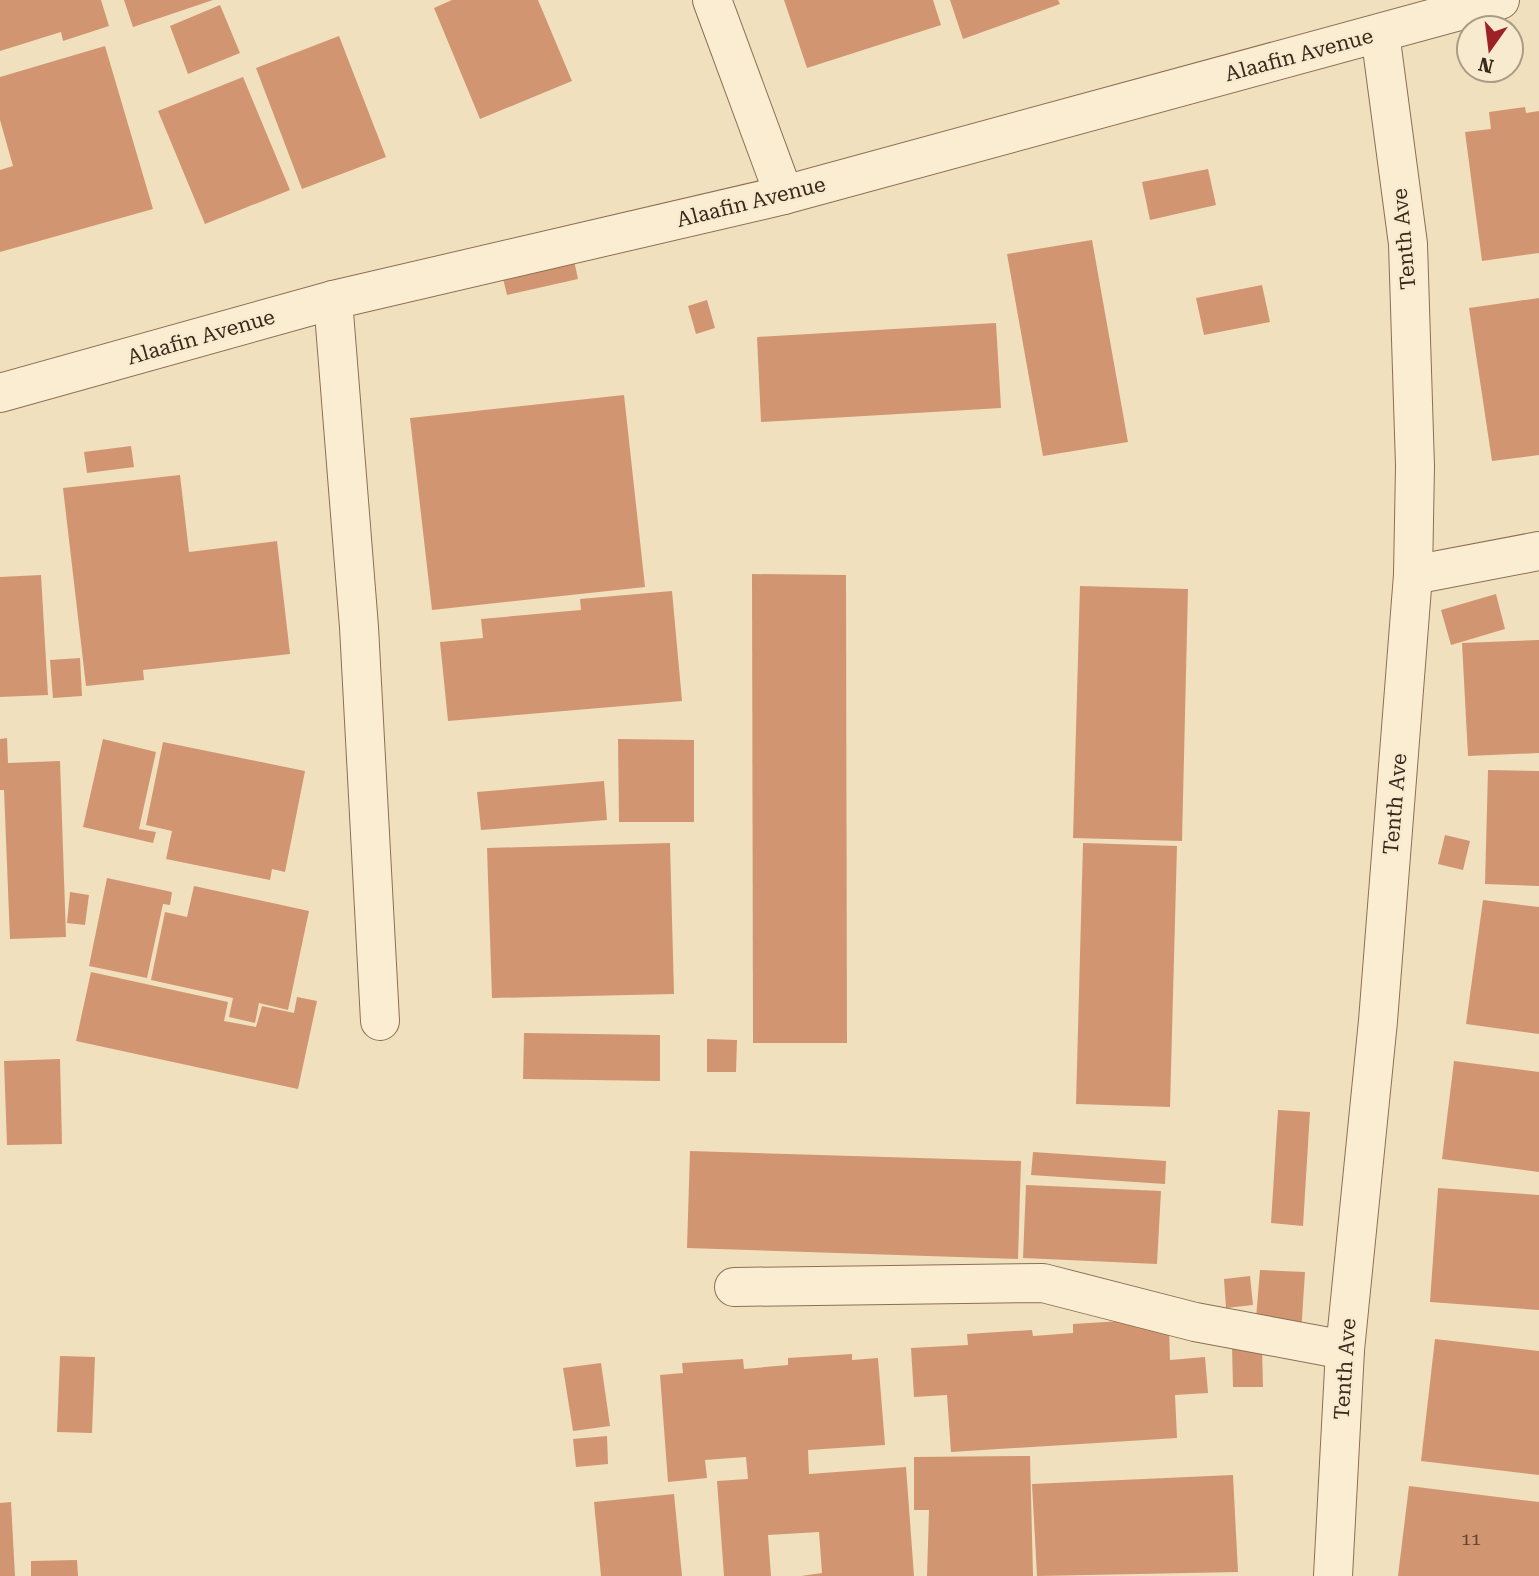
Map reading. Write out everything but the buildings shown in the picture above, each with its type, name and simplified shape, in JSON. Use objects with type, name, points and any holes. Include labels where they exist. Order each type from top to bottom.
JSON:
[{"type":"street","points":[[712,0],[783,195]]},
{"type":"street","name":"Alaafin Avenue","points":[[0,393],[333,300],[783,195],[1500,0]]},
{"type":"street","name":"Tenth Ave","points":[[1333,1576],[1345,1350],[1378,1021],[1413,575],[1415,466],[1408,244],[1380,33]]},
{"type":"street","points":[[333,300],[359,627],[380,1021]]},
{"type":"street","points":[[1413,575],[1539,551]]},
{"type":"street","points":[[734,1287],[1043,1283],[1195,1322],[1345,1350]]}]
